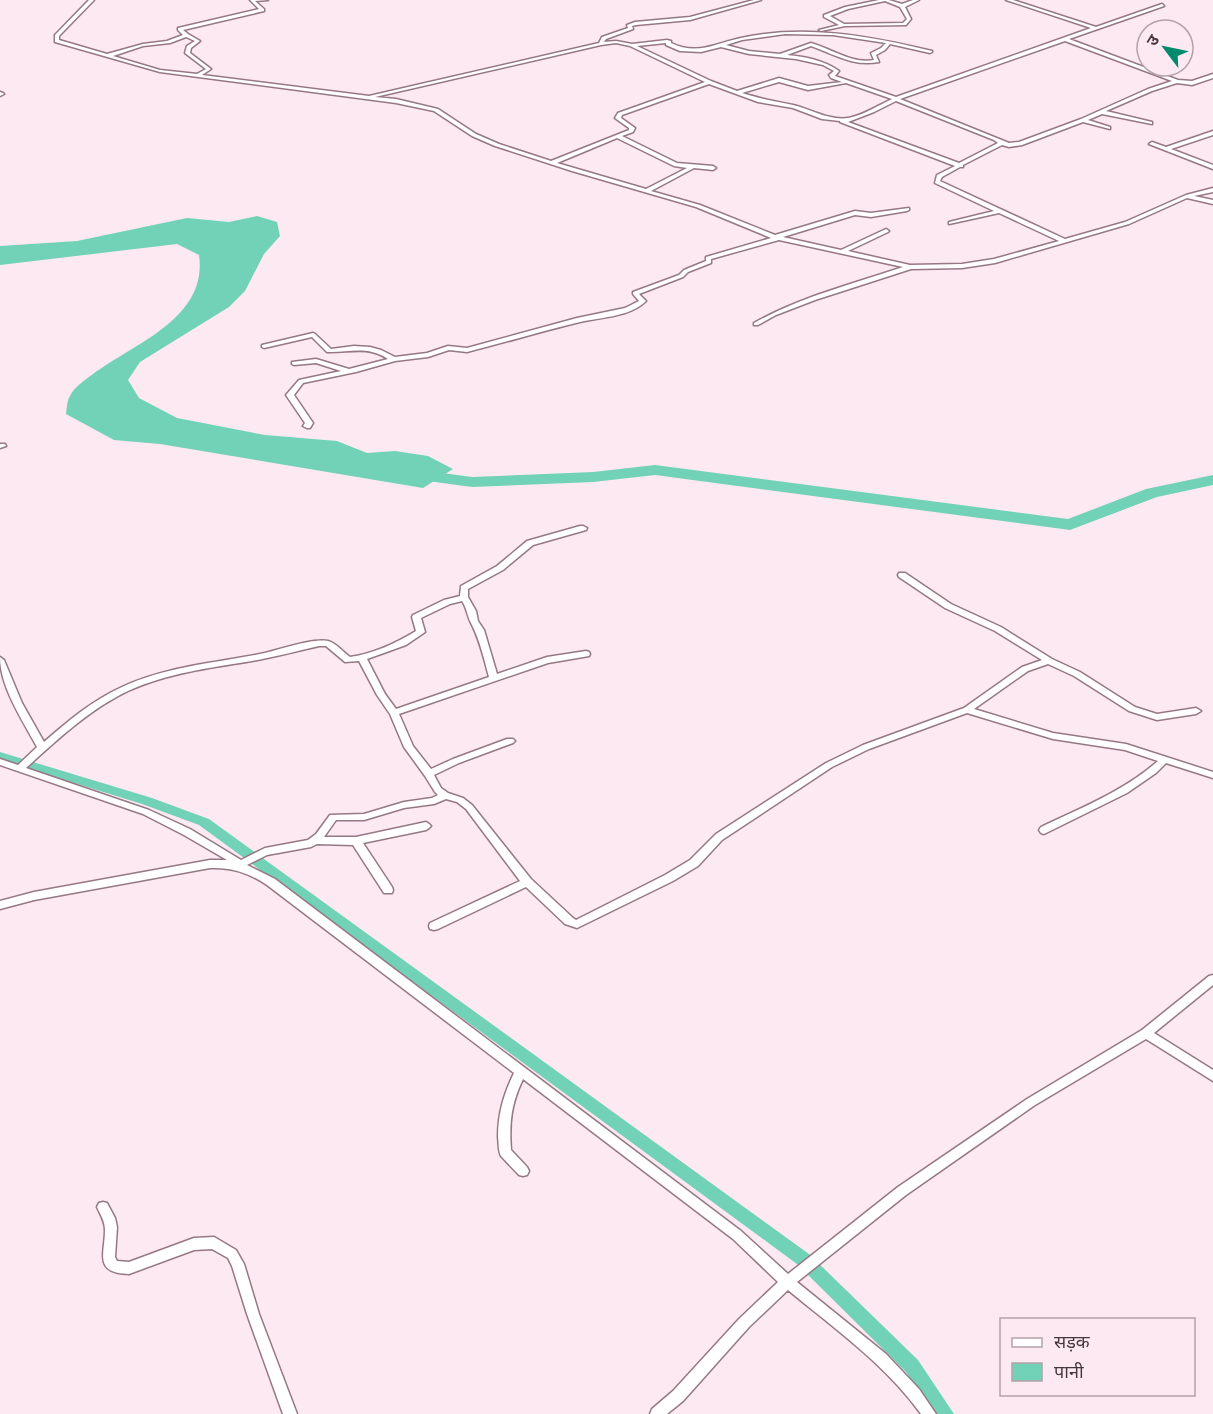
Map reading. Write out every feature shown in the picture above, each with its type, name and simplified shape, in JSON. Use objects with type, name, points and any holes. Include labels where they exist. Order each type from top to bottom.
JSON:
[{"type":"street","points":[[92,0],[57,36],[56,40],[153,70],[371,96],[432,108],[478,137],[704,208],[778,237],[894,261],[910,267]]},
{"type":"street","points":[[252,1],[266,0]]},
{"type":"street","points":[[601,44],[604,38],[627,31],[631,28],[629,26],[631,24],[684,19],[746,1],[759,0]]},
{"type":"street","points":[[845,26],[826,16],[844,9],[885,0],[902,6],[917,0]]},
{"type":"street","points":[[1008,0],[1095,28]]},
{"type":"street","points":[[197,75],[209,69],[187,53],[189,47],[198,41],[180,29],[205,26],[262,10],[252,1]]},
{"type":"street","points":[[840,120],[872,111],[896,99],[1162,5]]},
{"type":"street","points":[[631,45],[667,41],[668,44],[680,50],[698,51],[746,38],[810,33],[845,26],[904,24],[909,19],[902,6]]},
{"type":"street","points":[[810,33],[853,35],[930,52]]},
{"type":"street","points":[[109,56],[143,45],[168,42],[186,34]]},
{"type":"street","points":[[1064,39],[1177,81],[1192,82],[1213,76]]},
{"type":"street","points":[[371,96],[601,44],[620,42],[709,82],[764,103],[794,106],[813,115],[840,120],[961,166]]},
{"type":"street","points":[[782,55],[811,44],[855,61],[869,63],[877,61],[873,54],[883,50],[889,42]]},
{"type":"street","points":[[720,45],[740,52],[782,55],[832,68],[837,71],[831,76],[896,99],[1009,145],[1020,144],[1177,81]]},
{"type":"street","points":[[739,92],[779,80],[808,88],[847,82]]},
{"type":"street","points":[[553,162],[632,129],[618,118],[620,114],[709,82]]},
{"type":"street","points":[[1102,112],[1150,123]]},
{"type":"street","points":[[1083,120],[1108,128]]},
{"type":"street","points":[[1166,149],[1213,133]]},
{"type":"street","points":[[617,136],[672,164],[691,168],[713,168]]},
{"type":"street","points":[[1001,143],[939,176],[937,182],[1060,240]]},
{"type":"street","points":[[1152,144],[1213,167]]},
{"type":"street","points":[[648,190],[691,168]]},
{"type":"street","points":[[756,324],[774,314],[910,267],[969,266],[995,261],[1060,240],[1136,220],[1186,197],[1213,190]]},
{"type":"street","points":[[1186,197],[1213,202]]},
{"type":"street","points":[[307,426],[309,423],[290,395],[301,381],[394,358],[428,355],[447,348],[467,350],[560,326],[571,320],[607,315],[639,306],[643,301],[635,293],[681,276],[686,271],[709,262],[708,258],[716,255],[855,213],[868,216],[907,209]]},
{"type":"street","points":[[951,223],[997,212]]},
{"type":"street","points":[[844,251],[886,231]]},
{"type":"street","points":[[264,346],[313,335],[329,351],[351,346],[388,354],[394,358]]},
{"type":"street","points":[[294,363],[316,361],[348,371]]},
{"type":"street","points":[[494,679],[480,630],[464,598],[464,588],[500,568],[530,543],[583,528]]},
{"type":"street","points":[[902,575],[948,606],[999,629],[1049,661],[1077,674],[1138,712],[1166,717],[1196,711]]},
{"type":"street","points":[[21,767],[114,695],[167,674],[319,642],[328,644],[348,660],[362,658],[408,640],[420,632],[416,617],[447,602],[464,598]]},
{"type":"street","points":[[394,713],[547,660],[586,654]]},
{"type":"street","points":[[362,658],[381,695],[394,713],[409,747],[438,790],[460,800],[477,815],[527,882],[569,921],[583,923],[694,863],[719,837],[829,765],[866,747],[967,710],[1025,669],[1049,661]]},
{"type":"street","points":[[0,660],[39,751]]},
{"type":"street","points":[[967,710],[1053,736],[1114,744],[1213,775]]},
{"type":"street","points":[[429,774],[456,760],[510,741]]},
{"type":"street","points":[[1044,831],[1128,787],[1148,775],[1165,759]]},
{"type":"street","points":[[0,762],[21,767],[146,812],[187,832],[271,882],[737,1235],[787,1282],[868,1346],[892,1368],[915,1393],[929,1414]]},
{"type":"street","points":[[0,905],[34,896],[210,864],[243,864],[259,854],[305,845],[315,840],[333,817],[364,817],[404,805],[434,801],[445,795]]},
{"type":"street","points":[[315,840],[356,841],[426,826]]},
{"type":"street","points":[[356,841],[388,890]]},
{"type":"street","points":[[434,926],[527,882]]},
{"type":"street","points":[[657,1414],[678,1396],[744,1323],[816,1257],[902,1191],[1031,1102],[1146,1033],[1213,979]]},
{"type":"street","points":[[1146,1033],[1213,1076]]},
{"type":"street","points":[[521,1071],[505,1106],[503,1116],[505,1152],[523,1171]]},
{"type":"street","points":[[104,1207],[111,1228],[108,1259],[111,1265],[118,1268],[129,1268],[204,1242],[214,1243],[232,1254],[238,1264],[253,1314],[290,1414]]},
{"type":"water","points":[[257,216],[277,222],[280,236],[264,254],[245,291],[229,307],[140,362],[128,380],[139,398],[177,418],[265,435],[337,441],[367,453],[395,451],[428,456],[453,469],[423,488],[160,444],[114,440],[66,414],[69,398],[80,384],[147,339],[180,312],[192,296],[199,277],[199,255],[177,244],[0,265],[0,246],[77,241],[187,218],[229,222]]},
{"type":"waterway","points":[[413,474],[472,482],[593,477],[655,470],[1070,525],[1152,493],[1213,480]]},
{"type":"waterway","points":[[0,756],[147,801],[204,822],[803,1259],[912,1366],[945,1414]]}]
